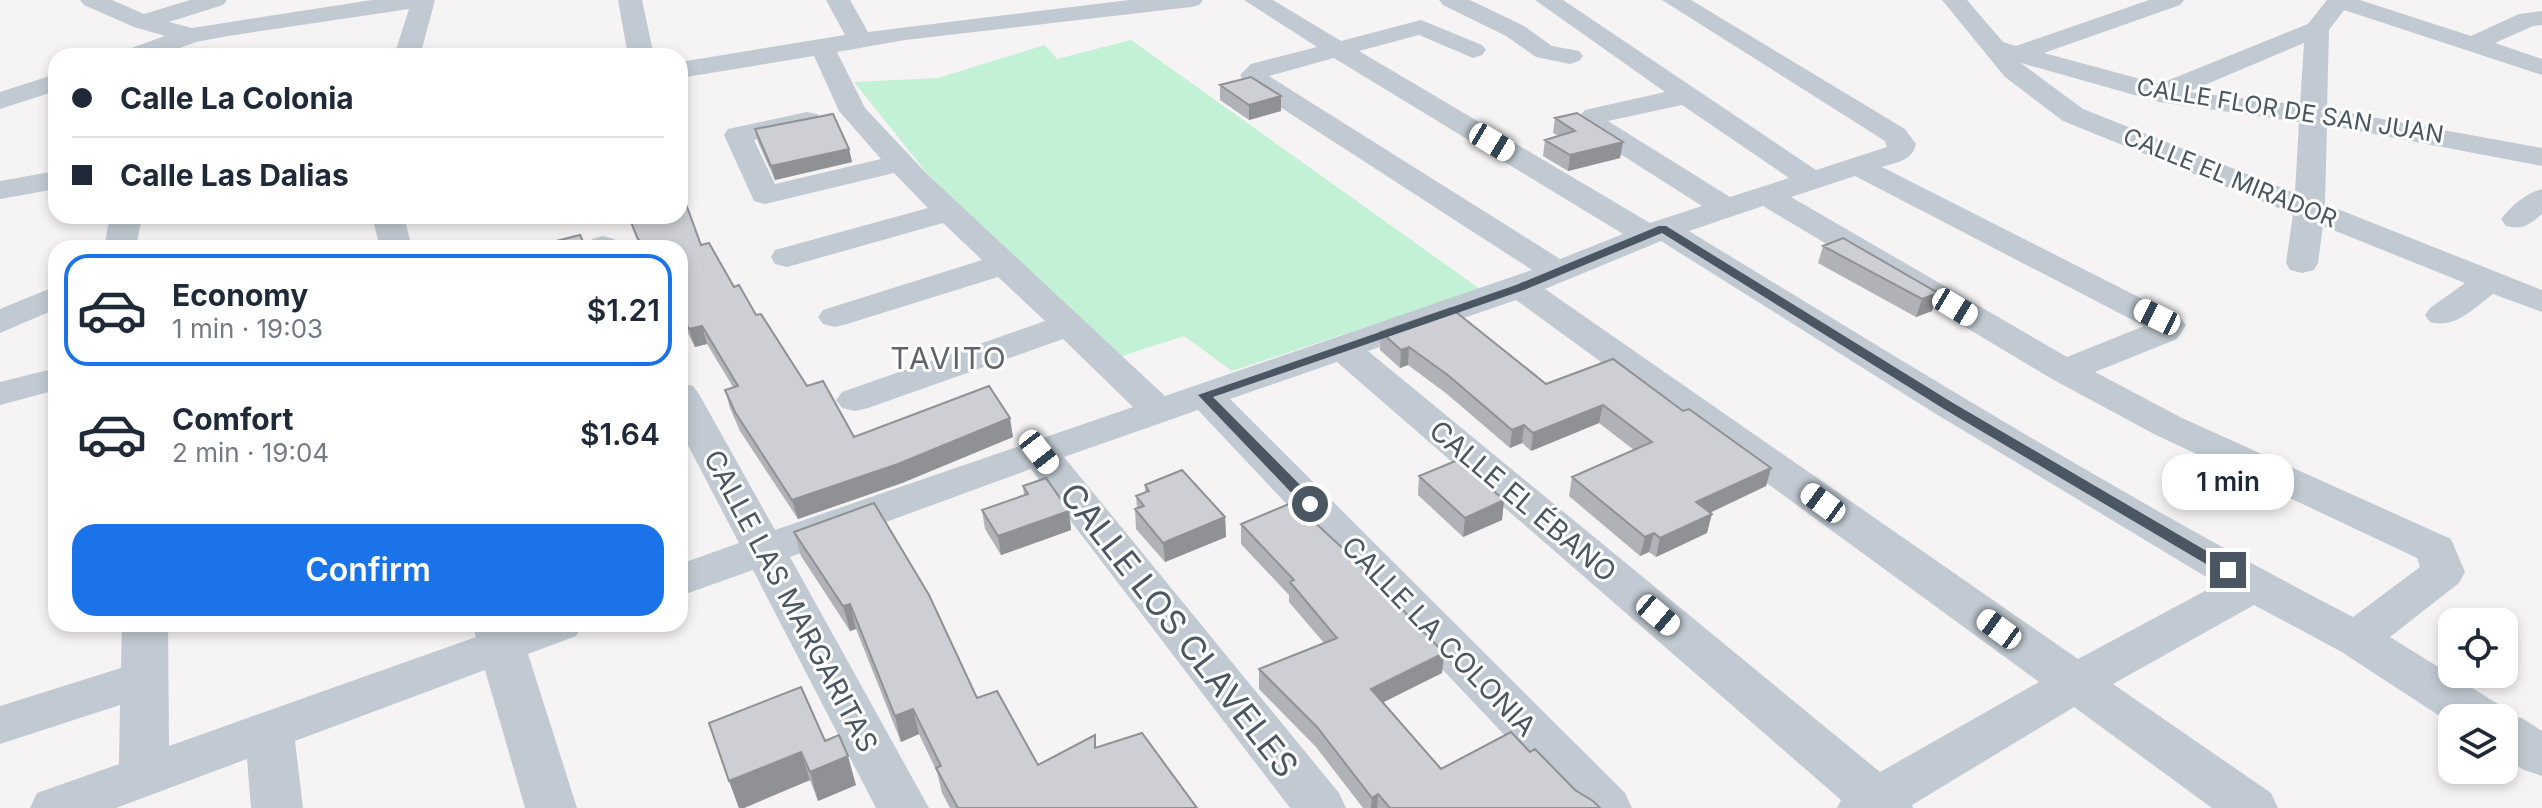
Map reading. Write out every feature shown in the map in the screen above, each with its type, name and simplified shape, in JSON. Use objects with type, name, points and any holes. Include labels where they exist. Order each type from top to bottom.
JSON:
[{"type":"street","points":[[92,0],[143,22],[191,36]]},
{"type":"street","points":[[143,22],[215,0]]},
{"type":"street","points":[[166,48],[191,36],[421,0],[409,48]]},
{"type":"street","points":[[630,0],[639,48]]},
{"type":"street","points":[[838,0],[860,40]]},
{"type":"street","points":[[688,69],[860,40],[1191,0]]},
{"type":"street","points":[[1256,0],[2254,585],[2356,639],[2459,704]]},
{"type":"street","points":[[1451,0],[1515,31],[1545,52],[1570,56]]},
{"type":"street","points":[[1547,0],[1811,180]]},
{"type":"street","points":[[688,577],[1538,280],[1655,232],[1900,152],[1902,144],[1881,127],[1674,0]]},
{"type":"street","name":"CALLE EL MIRADOR","points":[[1954,0],[2005,51],[2014,71],[2073,115],[2542,302]]},
{"type":"street","points":[[2005,51],[2172,0]]},
{"type":"street","points":[[2159,94],[2317,29],[2339,1],[2542,67]]},
{"type":"street","points":[[2473,44],[2528,19],[2542,18]]},
{"type":"street","points":[[1473,50],[1421,27],[1260,70],[1253,75],[1538,280],[2075,683],[2252,808]]},
{"type":"street","points":[[2302,263],[2309,210],[2317,29]]},
{"type":"street","points":[[822,46],[853,111],[901,163],[1159,411]]},
{"type":"street","name":"CALLE FLOR DE SAN JUAN","points":[[2005,51],[2159,94],[2536,150]]},
{"type":"street","points":[[0,101],[48,85]]},
{"type":"street","points":[[1684,96],[1595,116],[1588,121],[1726,208]]},
{"type":"street","points":[[853,111],[738,135],[763,194],[901,163]]},
{"type":"street","points":[[1859,167],[2168,325],[2164,331],[2065,371]]},
{"type":"street","points":[[0,190],[48,181]]},
{"type":"street","points":[[1764,194],[2065,371],[2168,426],[2436,549],[2443,572],[2356,639]]},
{"type":"street","points":[[2517,219],[2542,198]]},
{"type":"street","points":[[787,257],[949,212]]},
{"type":"street","points":[[835,317],[1004,264]]},
{"type":"street","points":[[2442,315],[2490,281]]},
{"type":"street","points":[[0,322],[48,300]]},
{"type":"street","points":[[855,400],[1068,325]]},
{"type":"street","name":"CALLE EL ÉBANO","points":[[1342,348],[1876,805]]},
{"type":"street","points":[[0,394],[48,381]]},
{"type":"street","name":"CALLE LA COLONIA","points":[[1204,395],[1606,808]]},
{"type":"street","name":"CALLE LAS MARGARITAS","points":[[688,409],[903,808]]},
{"type":"street","name":"CALLE LOS CLAVELES","points":[[1039,452],[1311,806]]},
{"type":"street","points":[[1876,805],[2075,683],[2254,585]]},
{"type":"street","points":[[144,775],[145,632]]},
{"type":"street","points":[[56,808],[269,730],[498,635],[551,808]]},
{"type":"street","points":[[0,725],[146,678]]},
{"type":"street","points":[[269,730],[277,808]]},
{"type":"street","points":[[2518,741],[2542,756]]},
{"type":"green space","points":[[1131,40],[1480,289],[1232,371],[1184,336],[1119,357],[954,207],[854,82],[938,78],[1045,45],[1057,59]]},
{"type":"building","points":[[1251,77],[1281,96],[1249,105],[1220,85]]},
{"type":"building","points":[[1577,113],[1623,142],[1570,155],[1545,140],[1575,131],[1555,118]]},
{"type":"building","points":[[833,114],[849,149],[771,166],[755,129]]},
{"type":"building","points":[[688,209],[701,245],[709,243],[734,287],[739,285],[756,315],[761,314],[807,386],[823,381],[854,437],[989,386],[1010,418],[898,464],[792,500],[735,412],[725,390],[738,386],[702,326],[688,327],[688,240],[639,240],[632,224],[688,224]]},
{"type":"building","points":[[580,235],[582,240],[560,240]]},
{"type":"building","points":[[1843,238],[1938,293],[1922,299],[1823,246]]},
{"type":"building","points":[[1451,308],[1546,384],[1613,359],[1683,411],[1689,409],[1771,468],[1696,502],[1712,514],[1660,538],[1654,533],[1645,537],[1572,477],[1652,442],[1603,405],[1533,433],[1524,425],[1512,430],[1449,376],[1409,347],[1401,350],[1381,332]]},
{"type":"building","points":[[1458,460],[1504,500],[1465,518],[1419,476]]},
{"type":"building","points":[[1182,470],[1225,517],[1163,543],[1135,509],[1144,506],[1136,496],[1149,491],[1145,485]]},
{"type":"building","points":[[1046,478],[1069,511],[998,536],[982,510],[1028,494],[1023,486]]},
{"type":"building","points":[[874,503],[929,595],[977,698],[997,691],[1038,765],[1095,735],[1095,748],[1142,733],[1197,808],[958,808],[936,768],[941,766],[913,709],[895,716],[850,604],[843,606],[794,532]]},
{"type":"building","points":[[1289,504],[1292,507],[1296,505],[1351,556],[1444,653],[1371,689],[1441,769],[1511,732],[1530,752],[1535,749],[1575,790],[1600,808],[1390,808],[1378,794],[1372,798],[1317,727],[1259,669],[1337,638],[1290,582],[1294,580],[1241,524]]},
{"type":"building","points":[[801,687],[825,741],[839,735],[848,756],[810,772],[801,752],[729,781],[709,723]]},
{"type":"district","name":"TAVITO","points":[[949,359]]},
{"type":"route","points":[[1310,504],[1204,395],[1520,287],[1663,229],[1949,406],[2228,570]]}]
